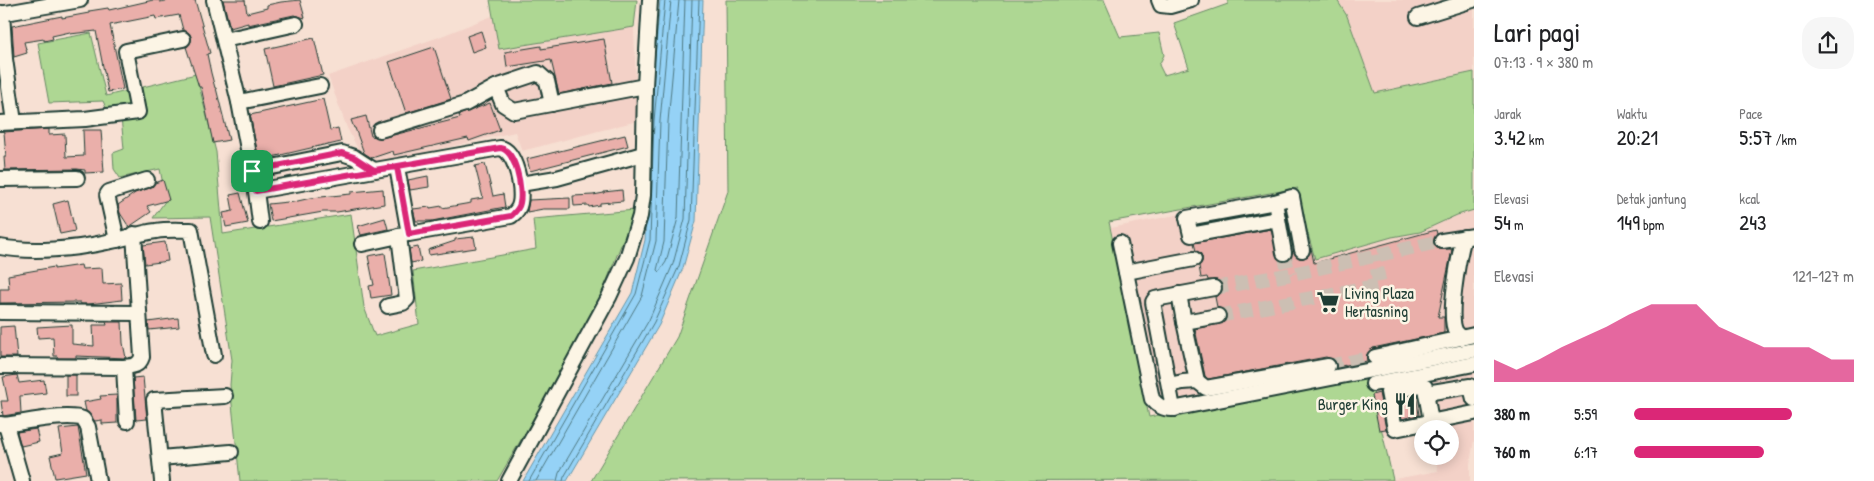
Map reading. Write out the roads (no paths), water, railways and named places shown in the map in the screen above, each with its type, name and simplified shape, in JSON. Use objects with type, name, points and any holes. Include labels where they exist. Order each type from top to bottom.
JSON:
[{"type":"street","points":[[14,122],[1,14],[80,0]]},
{"type":"street","points":[[214,0],[239,102],[260,222]]},
{"type":"street","points":[[509,481],[609,297],[627,258],[640,216],[643,195],[645,86],[650,0]]},
{"type":"street","points":[[1159,0],[1161,5],[1167,6],[1190,0]]},
{"type":"street","points":[[1418,17],[1473,0]]},
{"type":"street","points":[[224,40],[296,24]]},
{"type":"street","points":[[0,123],[85,119],[138,112],[126,51],[183,39]]},
{"type":"street","points":[[380,130],[465,104],[496,87],[538,74],[547,81],[552,104]]},
{"type":"street","points":[[239,102],[320,86]]},
{"type":"street","points":[[496,87],[503,104],[514,111],[645,86]]},
{"type":"street","points":[[256,191],[497,148],[504,148],[511,154],[520,184],[520,203],[518,209],[511,216],[362,244]]},
{"type":"street","points":[[252,171],[342,153],[354,157],[374,170]]},
{"type":"street","points":[[520,184],[557,178],[643,154]]},
{"type":"street","points":[[388,306],[403,303],[407,299],[404,235],[397,167]]},
{"type":"street","points":[[0,179],[77,178]]},
{"type":"street","points":[[117,240],[106,194],[147,180]]},
{"type":"street","points":[[1278,219],[1191,235],[1187,218],[1292,197],[1292,252],[1278,219],[1279,201]]},
{"type":"street","points":[[0,248],[74,247],[117,240],[134,234],[191,230],[214,355]]},
{"type":"street","points":[[0,366],[124,367],[140,362],[142,357],[134,234]]},
{"type":"street","points":[[1442,241],[1469,237],[1456,280],[1454,326],[1456,332],[1471,334]]},
{"type":"street","points":[[1120,243],[1152,399],[1165,409],[1175,409],[1438,364],[1474,364]]},
{"type":"street","points":[[1126,272],[1194,259]]},
{"type":"street","points":[[1175,409],[1172,403],[1153,302],[1154,299],[1214,288]]},
{"type":"street","points":[[1179,294],[1197,381],[1206,388],[1328,366]]},
{"type":"street","points":[[0,312],[139,313]]},
{"type":"street","points":[[1184,322],[1218,316]]},
{"type":"street","points":[[1375,357],[1471,334]]},
{"type":"street","points":[[1373,384],[1438,364],[1474,350]]},
{"type":"street","points":[[1431,420],[1431,392],[1438,364]]},
{"type":"street","points":[[124,367],[127,421]]},
{"type":"street","points":[[1169,386],[1197,381]]},
{"type":"street","points":[[1414,425],[1395,429],[1388,392],[1393,392],[1392,388],[1407,384],[1408,388],[1419,385],[1431,392],[1470,386],[1474,399]]},
{"type":"street","points":[[162,481],[154,400],[225,396]]},
{"type":"street","points":[[1436,420],[1474,413]]},
{"type":"street","points":[[22,481],[3,424],[74,417],[83,419],[88,427],[98,481]]},
{"type":"street","points":[[160,458],[231,452]]},
{"type":"water","points":[[660,0],[703,0],[696,221],[683,268],[659,325],[567,481],[523,481],[632,293],[645,240],[649,121]]},
{"type":"tunnel","points":[[1214,288],[1292,274],[1442,241]]},
{"type":"tunnel","points":[[1284,253],[1289,275]]},
{"type":"tunnel","points":[[1218,316],[1380,285],[1374,255]]},
{"type":"tunnel","points":[[1328,366],[1375,357]]},
{"type":"place","name":"Living Plaza Hertasning","points":[[1328,302]]},
{"type":"place","name":"Burger King","points":[[1405,404]]}]
